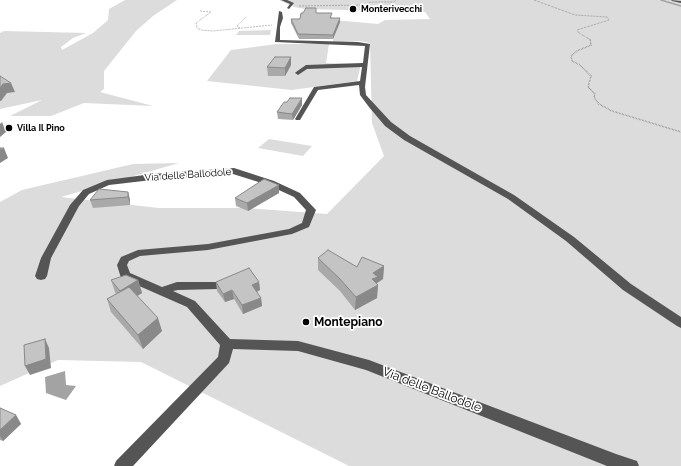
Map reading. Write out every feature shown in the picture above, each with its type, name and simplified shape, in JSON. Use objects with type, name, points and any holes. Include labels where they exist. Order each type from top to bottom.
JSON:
[{"type":"street","points":[[283,0],[291,6]]},
{"type":"street","points":[[673,0],[681,2]]},
{"type":"street","points":[[280,12],[281,18],[278,26],[277,41],[281,43],[358,43],[368,45],[362,82],[363,95],[370,106],[388,124],[407,138],[511,197],[570,239],[627,287],[681,323]]},
{"type":"street","points":[[298,73],[306,67],[365,65]]},
{"type":"street","points":[[298,119],[316,88],[362,82]]},
{"type":"street","name":"Via delle Ballodole","points":[[41,276],[46,258],[75,205],[86,192],[106,182],[234,170],[271,183],[297,195],[311,210],[306,225],[292,231],[208,247],[138,253],[125,258],[122,265],[125,275],[191,304],[226,344],[298,346],[369,365],[609,459],[631,466]]},
{"type":"street","points":[[161,291],[177,286],[218,284]]},
{"type":"street","points":[[122,466],[224,358],[226,344]]},
{"type":"path","points":[[291,6],[306,7],[363,5],[370,4],[371,2],[394,2],[396,0]]},
{"type":"path","points":[[534,0],[575,15],[607,17],[609,20],[577,30],[579,33],[591,39],[592,45],[577,51],[571,56],[572,61],[591,76],[588,87],[595,94],[594,97],[599,104],[612,111],[681,132]]},
{"type":"path","points":[[200,11],[211,12],[196,23],[197,28],[202,30],[213,31],[263,25],[278,26]]},
{"type":"path","points":[[240,28],[237,26],[246,18]]},
{"type":"shaded area","points":[[125,0],[177,0],[153,16],[136,31],[104,71],[104,89],[100,92],[153,106],[84,103],[51,116],[10,116],[42,100],[0,109],[0,33],[4,31],[86,33],[73,38],[61,47],[62,50],[93,33],[108,20],[109,9]]},
{"type":"shaded area","points":[[279,0],[681,0],[681,466],[349,466],[141,362],[58,360],[0,386],[0,202],[22,190],[133,164],[179,163],[61,197],[159,208],[246,208],[327,214],[384,156],[372,123],[370,43],[359,41],[333,42],[334,20],[378,24],[385,20],[430,19],[425,12],[305,9],[294,7]]},
{"type":"shaded area","points":[[271,30],[270,35],[236,35],[239,31]]},
{"type":"shaded area","points":[[277,44],[329,44],[326,63],[361,64],[357,81],[292,90],[207,81],[231,50]]},
{"type":"shaded area","points":[[269,139],[312,146],[303,156],[258,148]]},
{"type":"shaded area","points":[[65,371],[66,385],[76,386],[66,400],[46,393],[45,377]]},
{"type":"building","points":[[306,8],[316,8],[316,13],[332,13],[330,18],[340,18],[333,35],[298,34],[291,19],[300,19],[301,13],[303,13]]},
{"type":"building","points":[[275,57],[291,57],[285,68],[267,67]]},
{"type":"building","points":[[0,76],[11,83],[3,84],[0,88]]},
{"type":"building","points":[[290,98],[302,98],[292,114],[277,112],[284,102],[287,102]]},
{"type":"building","points":[[264,179],[279,185],[247,203],[235,198]]},
{"type":"building","points":[[99,189],[128,192],[128,197],[90,200]]},
{"type":"building","points":[[328,250],[357,267],[362,257],[384,266],[373,273],[378,277],[372,279],[378,285],[356,297],[318,258]]},
{"type":"building","points":[[249,268],[259,282],[252,285],[261,298],[242,305],[232,290],[223,294],[216,282]]},
{"type":"building","points":[[126,275],[138,280],[120,291],[111,280]]},
{"type":"building","points":[[129,287],[158,318],[138,335],[107,299]]},
{"type":"building","points":[[45,339],[46,359],[25,366],[24,345]]},
{"type":"building","points":[[0,408],[16,415],[0,430]]},
{"type":"waterway","points":[[661,0],[681,6]]},
{"type":"place","name":"Monterivecchi","points":[[353,9]]},
{"type":"place","name":"Villa Il Pino","points":[[9,128]]},
{"type":"place","name":"Montepiano","points":[[306,322]]}]
